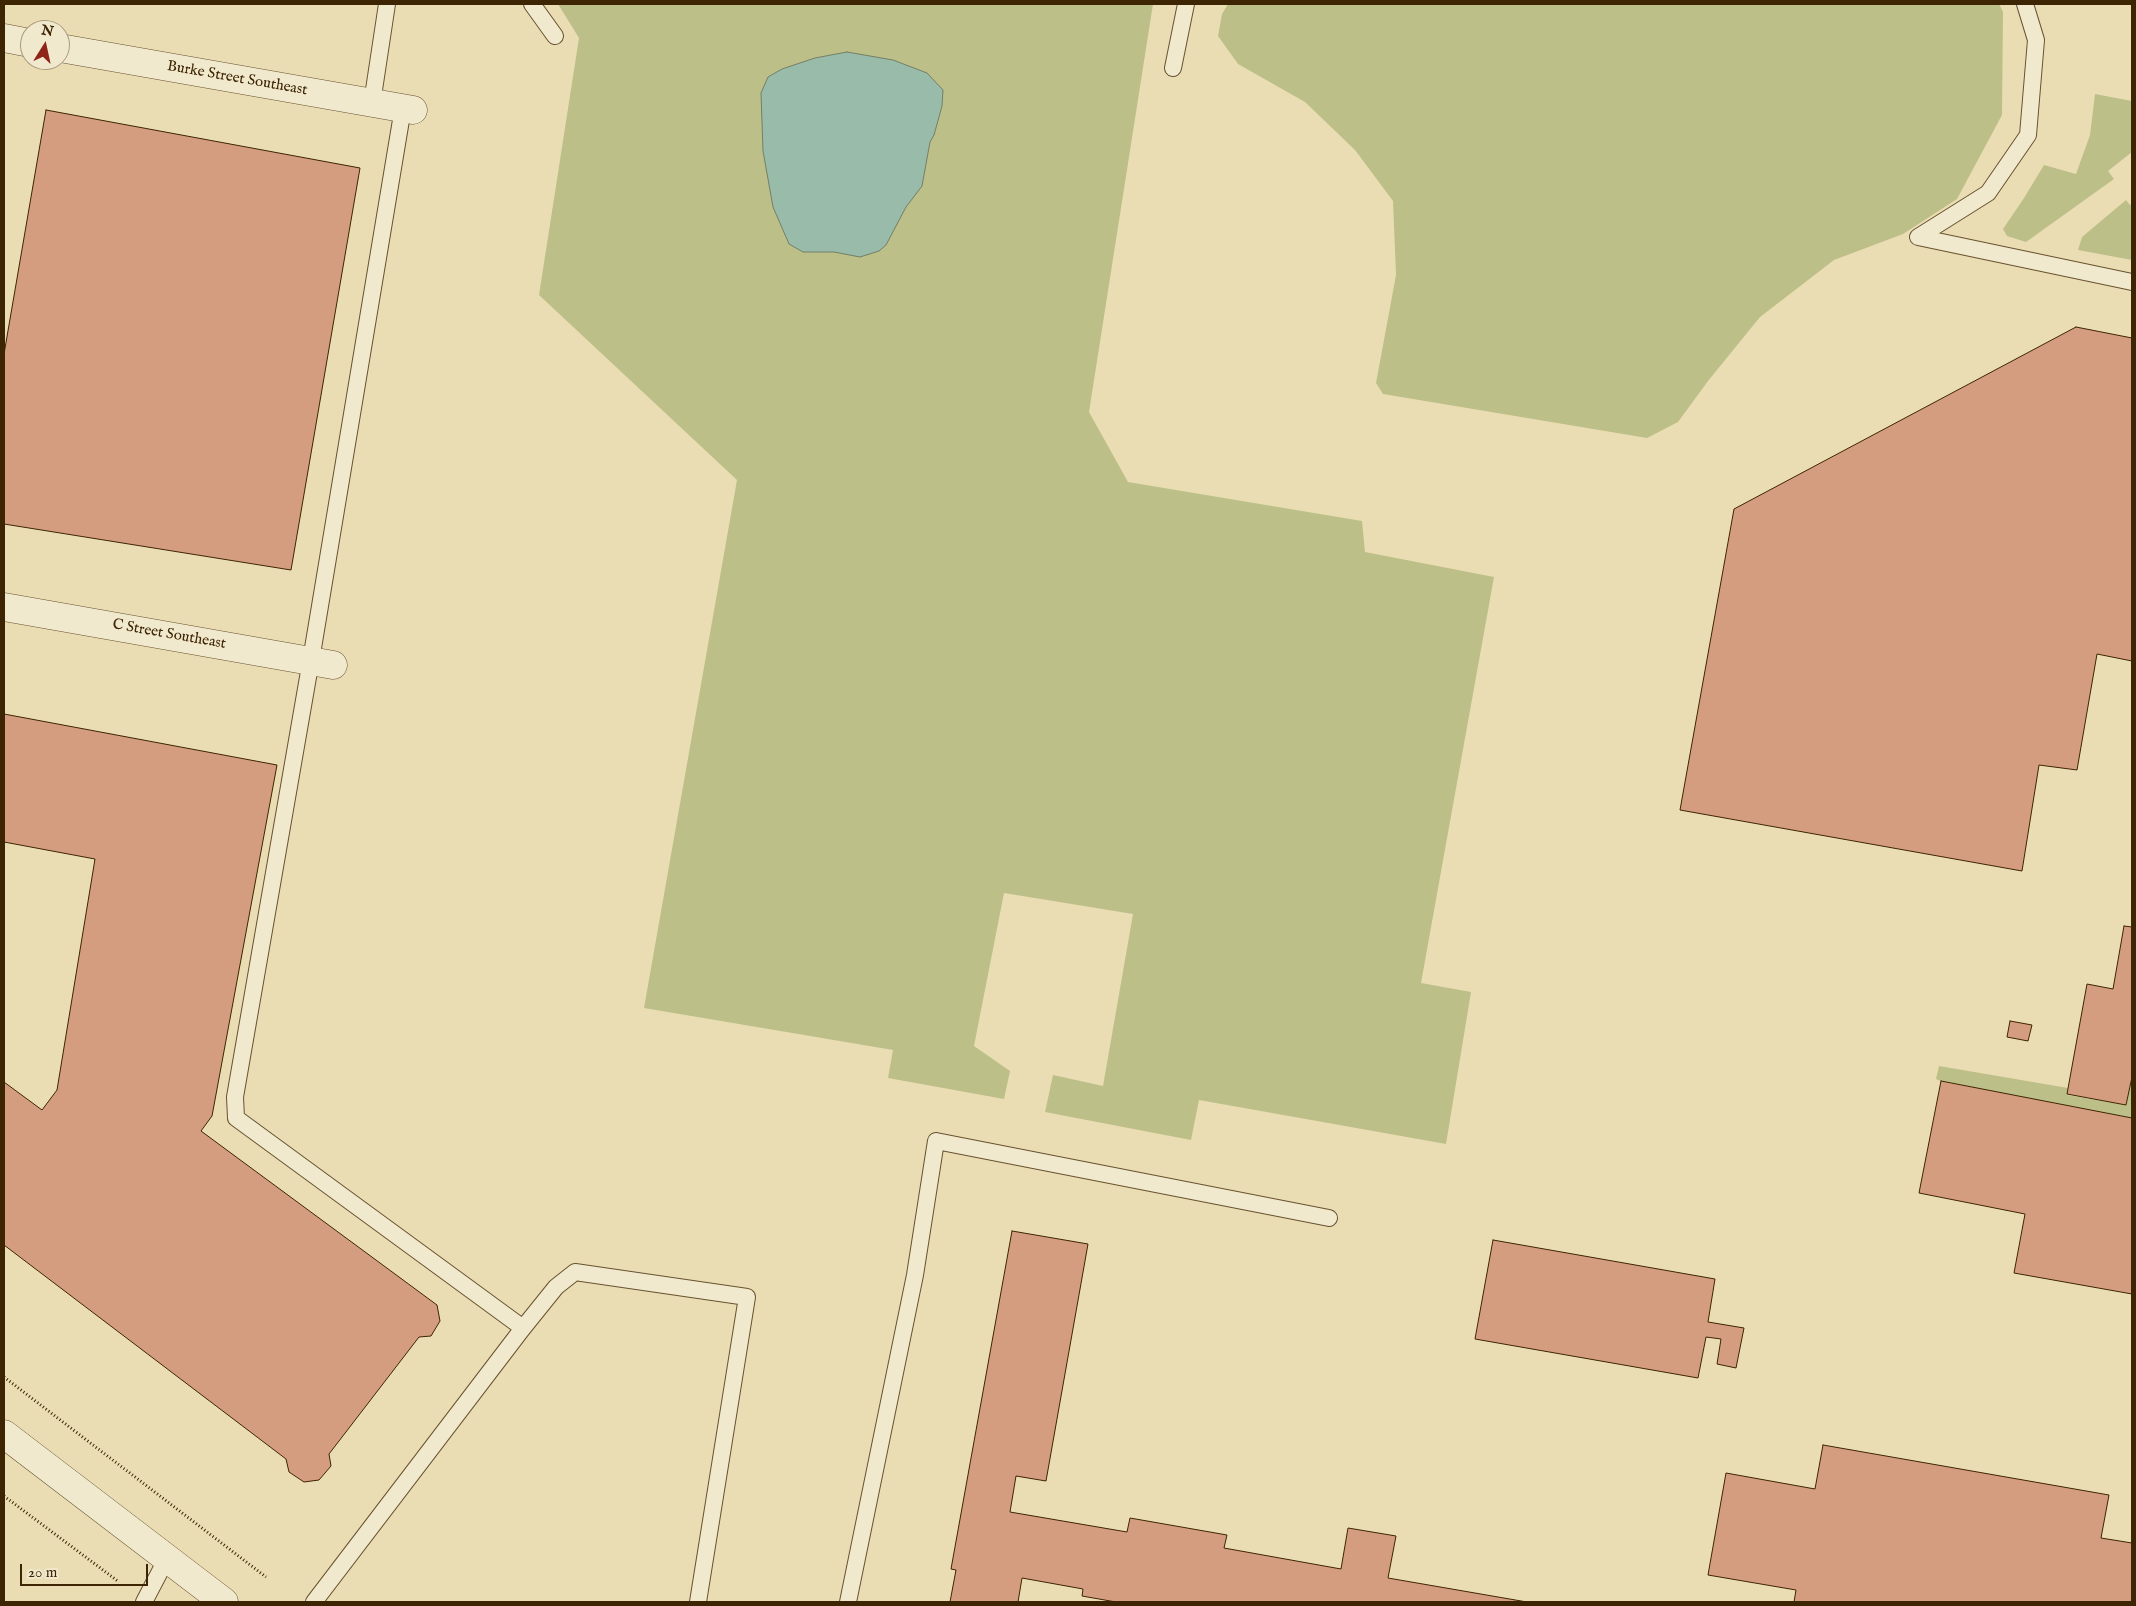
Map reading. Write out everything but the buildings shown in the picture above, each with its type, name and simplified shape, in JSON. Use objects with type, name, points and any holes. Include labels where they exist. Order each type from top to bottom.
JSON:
[{"type":"street","points":[[4,38],[20,41]]},
{"type":"street","name":"Burke Street Southeast","points":[[70,50],[408,109]]},
{"type":"street","name":"C Street Southeast","points":[[4,607],[322,663]]},
{"type":"street","points":[[4,1434],[166,1560],[224,1602]]},
{"type":"lane","points":[[372,103],[387,4]]},
{"type":"lane","points":[[532,4],[555,36]]},
{"type":"lane","points":[[1173,68],[1186,4]]},
{"type":"lane","points":[[2025,4],[2036,40],[2028,135],[1988,193],[1918,237],[2132,282]]},
{"type":"lane","points":[[408,109],[322,663],[235,1097],[236,1118],[523,1328]]},
{"type":"lane","points":[[848,1602],[915,1275],[936,1141],[1328,1218]]},
{"type":"lane","points":[[314,1602],[523,1328],[556,1287],[575,1272],[747,1297],[698,1602]]},
{"type":"lane","points":[[145,1600],[166,1560]]},
{"type":"path","points":[[4,1376],[266,1577]]},
{"type":"path","points":[[4,1496],[113,1579],[145,1600]]},
{"type":"green space","points":[[558,4],[1153,4],[1089,412],[1128,482],[1362,521],[1365,552],[1494,577],[1421,983],[1471,992],[1446,1144],[1199,1100],[1191,1140],[1045,1112],[1053,1075],[1103,1086],[1133,914],[1004,893],[974,1046],[1010,1071],[1004,1099],[888,1078],[893,1050],[644,1008],[737,480],[539,295],[579,38]]},
{"type":"green space","points":[[1228,4],[1999,4],[2003,12],[2002,115],[1957,199],[1903,234],[1834,260],[1760,317],[1708,381],[1678,422],[1647,438],[1383,394],[1376,383],[1396,275],[1393,201],[1355,150],[1305,102],[1238,64],[1218,36],[1222,14]]},
{"type":"green space","points":[[2095,94],[2132,101],[2132,152],[2108,171],[2114,179],[2026,242],[2007,236],[2003,229],[2044,165],[2076,174],[2090,135]]},
{"type":"green space","points":[[2126,200],[2130,205],[2132,203],[2132,260],[2078,250],[2082,237]]},
{"type":"green space","points":[[1939,1066],[2068,1088],[2067,1095],[2126,1105],[2132,1077],[2132,1118],[1941,1081],[1936,1079]]},
{"type":"shaded area","points":[[847,52],[893,60],[927,73],[943,90],[942,106],[934,135],[930,142],[922,186],[906,207],[886,245],[879,251],[860,257],[834,252],[803,252],[789,244],[773,207],[763,151],[761,93],[768,77],[782,69],[815,58]]}]
